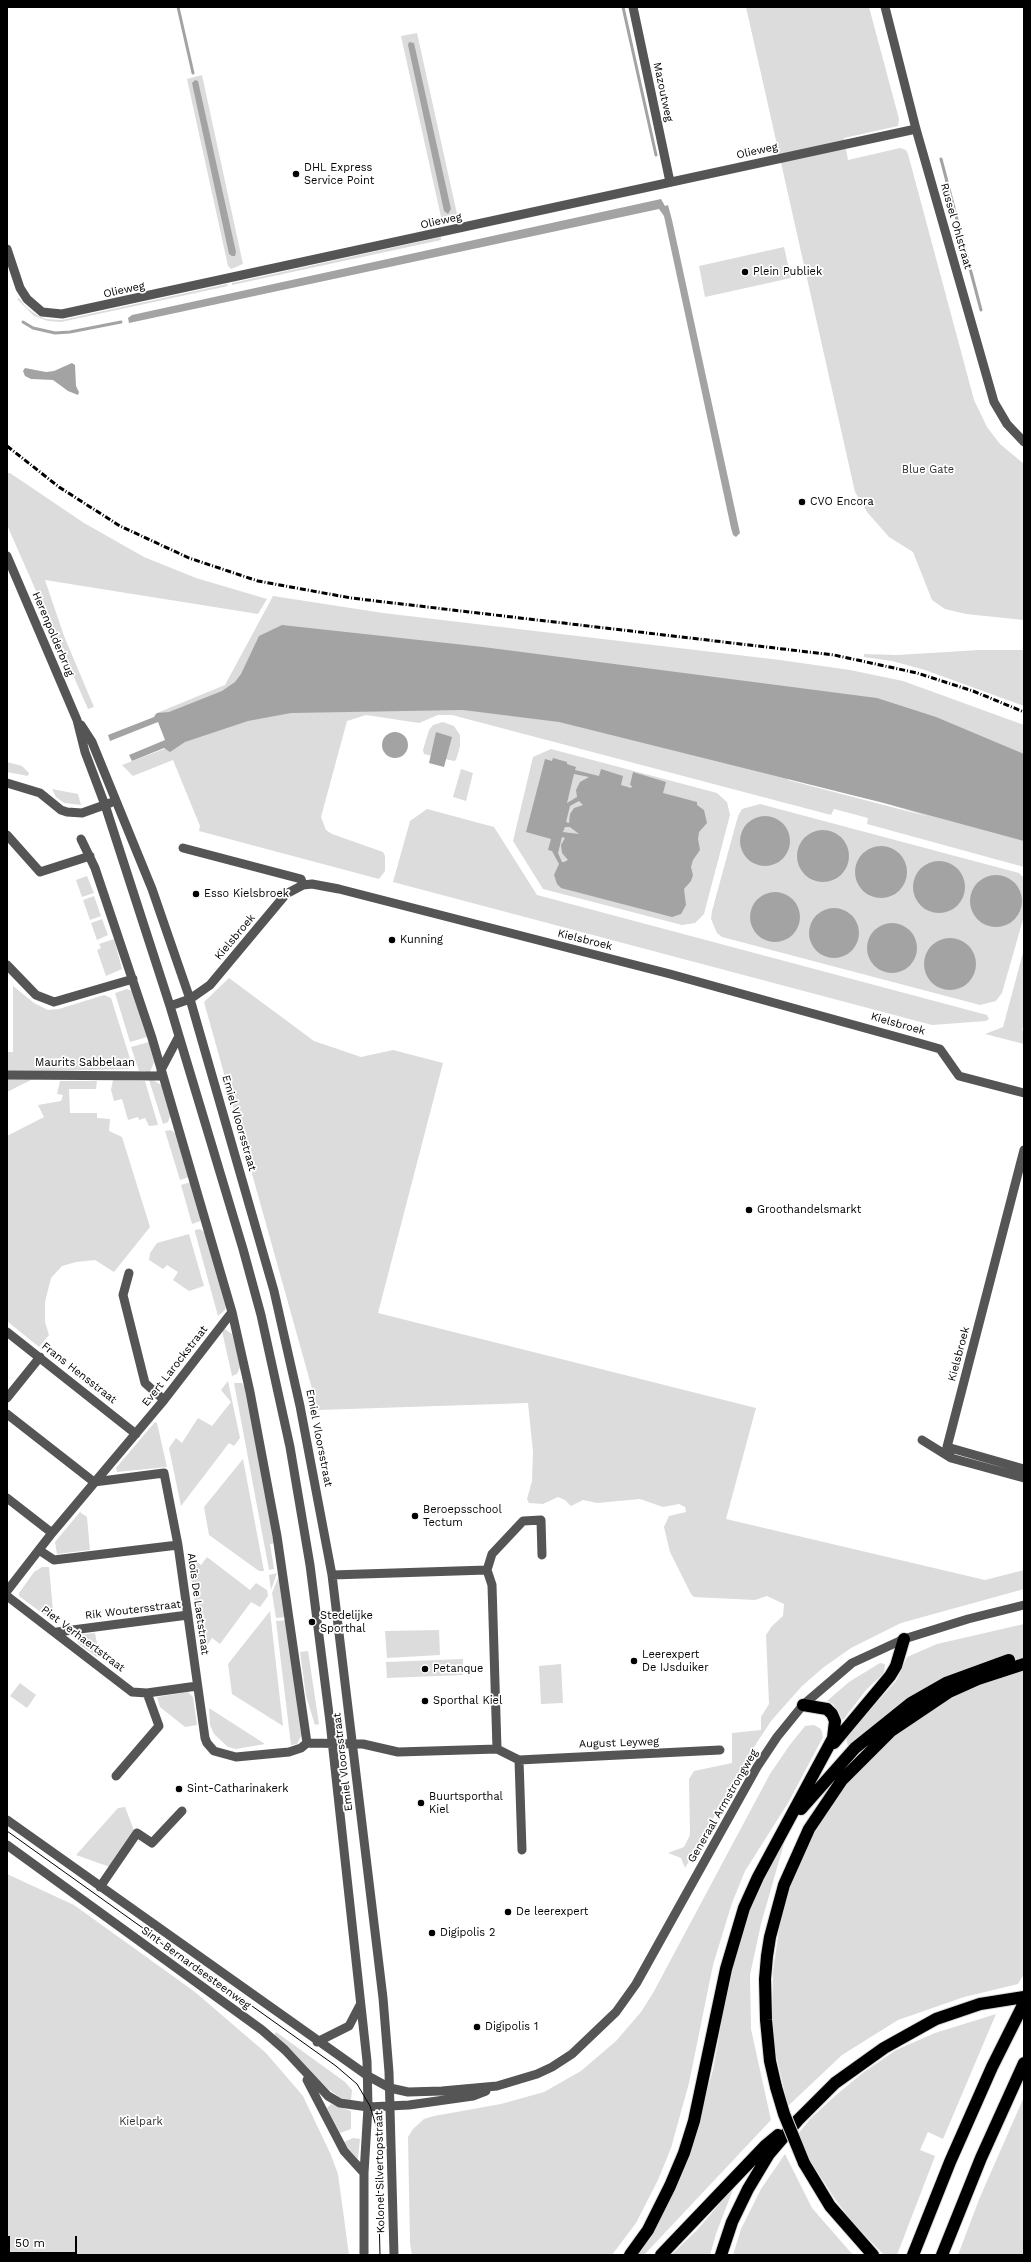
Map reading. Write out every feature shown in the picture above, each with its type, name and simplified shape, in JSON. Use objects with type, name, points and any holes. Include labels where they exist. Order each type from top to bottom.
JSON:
[{"type":"highway","points":[[823,1759],[840,1734],[890,1676],[896,1666],[904,1639]]},
{"type":"highway","points":[[768,1859],[804,1806],[855,1748],[879,1727],[911,1703],[946,1683],[976,1670],[1024,1656]]},
{"type":"highway","points":[[873,2255],[830,2206],[804,2163],[784,2114],[770,2061],[766,2020],[765,1979],[770,1937],[784,1885],[809,1829],[842,1780],[891,1731],[949,1692],[998,1672],[1024,1664]]},
{"type":"highway","points":[[630,2255],[648,2230],[670,2186],[684,2152],[694,2121],[719,1996],[744,1908],[768,1859],[833,1738],[835,1721],[832,1714],[827,1709],[804,1705]]},
{"type":"highway","points":[[721,2255],[732,2222],[748,2189],[769,2154],[798,2120],[835,2083],[884,2048],[936,2019],[980,2004],[1024,1997]]},
{"type":"highway","points":[[913,2255],[950,2162],[992,2067],[1024,2003]]},
{"type":"highway","points":[[942,2255],[981,2158],[1024,2063]]},
{"type":"highway","points":[[661,2255],[766,2145],[798,2120]]},
{"type":"street","name":"Mazoutweg","points":[[633,7],[670,182]]},
{"type":"street","name":"Russel Ohlstraat","points":[[885,7],[916,129],[994,402],[1008,424],[1024,442]]},
{"type":"street","name":"Olieweg","points":[[7,249],[20,288],[27,299],[42,312],[62,314],[916,129]]},
{"type":"street","name":"Herenpolderbrug","points":[[7,556],[77,720],[85,752],[105,805]]},
{"type":"street","name":"Herenpolderbrug","points":[[77,720],[92,742],[115,802]]},
{"type":"street","points":[[7,783],[40,793],[61,810],[67,812],[82,813],[115,802]]},
{"type":"street","name":"Emiel Vloorsstraat","points":[[115,802],[152,889],[190,999],[249,1201],[290,1355],[332,1575],[383,1998],[390,2088]]},
{"type":"street","name":"Emiel Vloorsstraat","points":[[105,805],[170,1006],[243,1249],[276,1380],[290,1446],[310,1565],[333,1743],[361,2002],[368,2076],[368,2107]]},
{"type":"street","points":[[7,835],[40,872],[90,856]]},
{"type":"street","points":[[81,839],[90,856],[133,979],[232,1312],[250,1392],[278,1536],[307,1743]]},
{"type":"street","points":[[184,848],[301,879],[303,885]]},
{"type":"street","name":"Kielsbroek","points":[[170,1006],[190,999],[210,985],[286,894],[303,885],[318,884],[670,974],[919,1042],[940,1049],[959,1076],[1024,1093]]},
{"type":"street","points":[[7,965],[36,995],[54,1002],[133,979]]},
{"type":"street","points":[[162,1073],[179,1036]]},
{"type":"street","name":"Maurits Sabbelaan","points":[[7,1075],[162,1073]]},
{"type":"street","name":"Kielsbroek","points":[[947,1447],[1024,1150]]},
{"type":"street","points":[[129,1273],[123,1295],[145,1384],[164,1400]]},
{"type":"street","name":"Evert Larockstraat","points":[[7,1591],[10,1580],[39,1550],[94,1482],[136,1434],[232,1312]]},
{"type":"street","name":"Frans Hensstraat","points":[[7,1332],[136,1434]]},
{"type":"street","points":[[7,1398],[40,1357]]},
{"type":"street","points":[[7,1414],[94,1482]]},
{"type":"street","points":[[922,1440],[951,1458],[1024,1478]]},
{"type":"street","points":[[947,1447],[951,1458]]},
{"type":"street","points":[[947,1447],[1024,1469]]},
{"type":"street","name":"Aloïs De Laetstraat","points":[[94,1482],[164,1473],[178,1545],[205,1738],[214,1751],[225,1756],[236,1757],[289,1752],[301,1748],[307,1743]]},
{"type":"street","points":[[7,1498],[52,1533]]},
{"type":"street","points":[[497,1749],[492,1585],[487,1570],[492,1554],[523,1521],[541,1520],[542,1554]]},
{"type":"street","points":[[39,1550],[54,1560],[178,1545]]},
{"type":"street","points":[[332,1575],[487,1570]]},
{"type":"street","name":"Piet Verhaertstraat","points":[[7,1596],[56,1632],[132,1692],[147,1692],[197,1686]]},
{"type":"street","name":"Generaal Armstrongweg","points":[[368,2107],[390,2106],[473,2096],[497,2086],[537,2074],[552,2067],[572,2054],[616,2012],[636,1984],[757,1767],[777,1737],[804,1705],[852,1663],[904,1639],[968,1619],[1024,1605]]},
{"type":"street","name":"Rik Woutersstraat","points":[[56,1632],[188,1615]]},
{"type":"street","points":[[116,1776],[159,1726],[147,1692]]},
{"type":"street","name":"Emiel Vloorsstraat","points":[[307,1743],[333,1743]]},
{"type":"street","name":"August Leyweg","points":[[333,1743],[353,1743],[375,1746],[398,1752],[497,1749],[519,1760],[720,1750]]},
{"type":"street","points":[[519,1760],[522,1850]]},
{"type":"street","points":[[100,1887],[137,1833],[152,1843],[182,1811]]},
{"type":"street","name":"Sint-Bernardsesteenweg","points":[[7,1820],[368,2076]]},
{"type":"street","name":"Sint-Bernardsesteenweg","points":[[7,1845],[262,2030],[334,2100],[346,2105],[368,2107]]},
{"type":"street","points":[[318,2042],[349,2026],[357,2015],[361,2002]]},
{"type":"street","points":[[296,2062],[317,2096],[344,2151],[364,2173]]},
{"type":"street","points":[[368,2076],[390,2088]]},
{"type":"street","name":"Generaal Armstrongweg","points":[[390,2088],[408,2092],[442,2091],[497,2086]]},
{"type":"street","name":"Kolonel Silvertopstraat","points":[[390,2088],[394,2255]]},
{"type":"street","name":"Kolonel Silvertopstraat","points":[[364,2255],[364,2173],[368,2107]]},
{"type":"green space","name":"Blue Gate","points":[[746,7],[869,7],[899,119],[898,126],[844,138],[848,160],[900,148],[906,150],[908,154],[974,400],[987,427],[1000,444],[1024,464],[1024,620],[966,614],[945,609],[932,600],[913,552],[889,537],[867,512],[855,492]]},
{"type":"green space","points":[[417,33],[457,214],[455,217],[444,219],[441,217],[401,36]]},
{"type":"green space","points":[[202,75],[243,264],[231,269],[228,266],[187,79]]},
{"type":"green space","points":[[441,237],[441,240],[232,285],[232,283]]},
{"type":"green space","name":"Plein Publiek","points":[[784,247],[791,278],[705,297],[699,266]]},
{"type":"green space","points":[[227,284],[228,286],[61,322],[48,321],[34,316],[17,299],[19,298],[26,307],[38,316],[46,319],[62,320]]},
{"type":"green space","points":[[7,473],[10,473],[84,523],[144,557],[196,578],[267,599],[258,614],[45,580],[64,636],[94,707],[88,709],[7,525]]},
{"type":"green space","points":[[273,596],[383,613],[780,660],[850,670],[903,681],[1024,725],[1024,769],[936,739],[236,691],[158,722],[154,715],[157,713],[225,685]]},
{"type":"green space","points":[[979,650],[1024,650],[1024,706],[925,670],[892,661],[864,657],[864,654],[897,655]]},
{"type":"green space","points":[[428,688],[1024,828],[1024,867],[867,824],[868,818],[834,809],[831,815],[452,715],[438,715],[419,723],[366,715],[347,721],[321,817],[326,830],[332,834],[383,852],[385,856],[385,871],[379,879],[199,831],[200,826],[173,760],[133,776],[122,765],[266,710]],"holes":[[[788,779],[884,803],[930,817]]]},
{"type":"green space","points":[[443,722],[454,726],[460,735],[460,746],[456,760],[454,761],[424,754],[423,750],[429,730],[433,725]]},
{"type":"green space","points":[[551,749],[717,793],[727,802],[730,815],[704,914],[695,923],[682,925],[543,889],[513,841],[533,757]]},
{"type":"green space","points":[[7,762],[22,766],[29,773],[28,776],[7,772]]},
{"type":"green space","points":[[461,769],[473,773],[466,801],[453,797]]},
{"type":"green space","points":[[52,789],[78,794],[81,805],[64,803],[56,797]]},
{"type":"green space","points":[[760,804],[1019,873],[1024,878],[1024,916],[1002,993],[996,1001],[980,1005],[722,937],[717,933],[711,919],[712,911],[738,816],[742,809]]},
{"type":"green space","points":[[427,809],[494,827],[537,895],[987,1015],[989,1019],[986,1021],[932,1025],[393,882],[410,821]]},
{"type":"green space","points":[[87,876],[94,893],[82,897],[76,880]]},
{"type":"green space","points":[[94,896],[101,916],[90,920],[83,900]]},
{"type":"green space","points":[[102,919],[108,935],[97,940],[91,923]]},
{"type":"green space","points":[[114,939],[122,969],[106,976],[97,950],[101,948],[99,944]]},
{"type":"green space","points":[[1024,949],[1024,1022],[1022,1030],[1024,1031],[1024,1044],[985,1034],[1003,1027]]},
{"type":"green space","points":[[229,978],[314,1041],[361,1057],[393,1050],[443,1063],[378,1313],[756,1408],[726,1519],[985,1580],[1024,1570],[1024,1589],[901,1623],[851,1648],[824,1667],[802,1686],[771,1721],[752,1750],[685,1868],[681,1858],[668,1853],[684,1847],[690,1835],[689,1779],[694,1771],[732,1763],[732,1733],[761,1730],[761,1717],[769,1704],[766,1635],[772,1626],[783,1616],[784,1604],[767,1596],[755,1600],[694,1597],[691,1594],[670,1552],[664,1527],[669,1516],[686,1512],[685,1507],[679,1504],[663,1507],[640,1499],[597,1503],[583,1500],[571,1506],[565,1500],[558,1497],[543,1504],[529,1503],[527,1499],[532,1481],[533,1452],[528,1403],[318,1410],[204,1002]]},
{"type":"green space","points":[[13,986],[34,1003],[48,1010],[59,1009],[104,995],[111,998],[132,1065],[129,1069],[7,1072],[7,1052],[13,1052]]},
{"type":"green space","points":[[127,989],[132,991],[147,1037],[130,1042],[115,993]]},
{"type":"green space","points":[[149,1042],[154,1062],[150,1072],[146,1073],[146,1071],[139,1071],[131,1047]]},
{"type":"green space","points":[[7,1076],[37,1077],[7,1092]]},
{"type":"green space","points":[[113,1080],[145,1081],[158,1125],[149,1126],[145,1118],[139,1120],[138,1117],[128,1120],[122,1099],[114,1101],[111,1090]]},
{"type":"green space","points":[[149,1080],[153,1080],[161,1085],[171,1114],[168,1122],[163,1124]]},
{"type":"green space","points":[[60,1081],[97,1081],[96,1089],[69,1089],[70,1113],[97,1113],[97,1118],[110,1119],[109,1131],[122,1137],[150,1227],[114,1272],[95,1260],[76,1262],[62,1266],[51,1278],[45,1302],[45,1322],[49,1335],[39,1347],[7,1321],[7,1136],[44,1117],[38,1105],[61,1101],[63,1095],[57,1094]]},
{"type":"green space","points":[[171,1130],[176,1134],[189,1177],[180,1180],[165,1131]]},
{"type":"green space","points":[[191,1182],[201,1218],[200,1221],[192,1224],[181,1185]]},
{"type":"green space","points":[[200,1229],[207,1234],[226,1306],[225,1310],[218,1316],[195,1232],[195,1230]]},
{"type":"green space","points":[[189,1234],[204,1286],[189,1291],[173,1280],[178,1272],[167,1265],[163,1269],[149,1260],[150,1253],[157,1243]]},
{"type":"green space","points":[[225,1329],[232,1334],[240,1367],[237,1374],[232,1376],[222,1331]]},
{"type":"green space","points":[[228,1381],[240,1438],[234,1446],[229,1443],[181,1506],[169,1448],[176,1438],[182,1443],[198,1418],[212,1426],[231,1402],[221,1390]]},
{"type":"green space","points":[[234,1383],[242,1383],[246,1390],[275,1543],[270,1544],[274,1569],[269,1570]]},
{"type":"green space","points":[[155,1422],[157,1423],[167,1467],[117,1472],[116,1468]]},
{"type":"green space","points":[[243,1459],[264,1571],[259,1571],[209,1535],[204,1507]]},
{"type":"green space","points":[[80,1512],[87,1517],[90,1550],[57,1554],[55,1542]]},
{"type":"green space","points":[[188,1555],[201,1565],[207,1557],[250,1590],[256,1583],[267,1590],[268,1596],[260,1607],[251,1602],[220,1644],[212,1638],[202,1653]]},
{"type":"green space","points":[[42,1567],[49,1567],[54,1622],[19,1596],[19,1593],[34,1572]]},
{"type":"green space","points":[[277,1573],[271,1590],[269,1575]]},
{"type":"green space","points":[[280,1573],[286,1617],[276,1618],[272,1593]]},
{"type":"green space","points":[[270,1611],[283,1726],[232,1694],[228,1664]]},
{"type":"green space","points":[[286,1620],[301,1736],[297,1744],[291,1745],[276,1621]]},
{"type":"green space","points":[[1024,1624],[1024,1974],[1018,1984],[964,1997],[898,2020],[842,2055],[788,2106],[772,2038],[773,1971],[782,1909],[807,1841],[854,1775],[846,1737],[896,1681],[907,1657],[937,1644]]},
{"type":"green space","points":[[439,1630],[440,1655],[387,1658],[385,1631]]},
{"type":"green space","points":[[95,1633],[99,1654],[97,1657],[79,1644],[76,1639],[78,1635]]},
{"type":"green space","points":[[308,1651],[319,1724],[315,1725],[306,1696],[300,1652]]},
{"type":"green space","name":"Petanque","points":[[463,1659],[463,1675],[387,1678],[386,1662]]},
{"type":"green space","points":[[880,1663],[885,1664],[884,1673],[866,1690],[843,1720],[833,1704],[827,1701],[849,1682]]},
{"type":"green space","points":[[561,1664],[563,1703],[541,1704],[539,1666]]},
{"type":"green space","points":[[20,1683],[36,1695],[27,1708],[10,1696]]},
{"type":"green space","points":[[188,1692],[193,1697],[197,1725],[185,1727],[160,1707],[157,1697]]},
{"type":"green space","points":[[209,1708],[265,1744],[236,1749],[228,1747],[214,1734],[210,1725]]},
{"type":"green space","points":[[814,1725],[821,1729],[823,1737],[788,1803],[745,1871],[732,1903],[713,1965],[689,2083],[671,2148],[658,2180],[636,2223],[612,2255],[412,2255],[410,2243],[408,2137],[413,2129],[424,2119],[434,2116],[501,2104],[544,2092],[581,2071],[616,2041],[641,2012],[653,1993],[770,1774],[805,1726]]},
{"type":"green space","points":[[125,1807],[135,1833],[110,1867],[76,1855],[118,1808]]},
{"type":"green space","points":[[787,1833],[761,1924],[750,1975],[751,2029],[771,2120],[644,2255],[634,2255],[690,2150],[713,2070],[730,1975],[746,1918]]},
{"type":"green space","name":"Kielpark","points":[[7,1874],[74,1905],[195,1992],[266,2053],[303,2096],[331,2155],[338,2174],[349,2255],[7,2255]]},
{"type":"green space","points":[[996,2014],[943,2139],[928,2132],[927,2134],[920,2150],[935,2156],[897,2255],[884,2255],[853,2223],[835,2199],[809,2159],[798,2134],[810,2119],[836,2095],[864,2072],[896,2050],[935,2033]]},
{"type":"green space","points":[[276,2032],[345,2082],[352,2090],[351,2100],[341,2098],[327,2088],[290,2049],[274,2036]]},
{"type":"green space","points":[[1024,2097],[1024,2255],[958,2255],[980,2197]]},
{"type":"green space","points":[[331,2104],[351,2111],[351,2129],[340,2133],[327,2108]]},
{"type":"green space","points":[[353,2138],[360,2139],[358,2159],[346,2147],[344,2142]]},
{"type":"green space","points":[[785,2154],[812,2208],[853,2255],[733,2255],[741,2229],[761,2189]]},
{"type":"green space","points":[[734,2187],[716,2234],[710,2255],[671,2255],[697,2230]]},
{"type":"shaded area","points":[[409,42],[414,43],[451,209],[448,214],[444,211],[408,45]]},
{"type":"shaded area","points":[[195,80],[198,81],[236,252],[235,256],[229,254],[192,83]]},
{"type":"shaded area","points":[[661,199],[665,206],[668,205],[672,220],[740,533],[736,537],[733,535],[731,528],[664,216],[659,209],[129,323],[128,318],[132,315]]},
{"type":"shaded area","points":[[72,363],[75,365],[76,386],[79,392],[78,395],[68,391],[53,380],[31,379],[25,376],[23,371],[25,368],[46,372],[54,371]]},
{"type":"shaded area","points":[[282,625],[483,647],[877,698],[936,717],[1024,754],[1024,841],[884,803],[559,722],[463,710],[291,713],[248,721],[185,742],[170,752],[164,748],[132,761],[129,755],[165,740],[158,722],[110,741],[108,735],[154,717],[157,713],[169,712],[222,691],[235,682],[241,674],[259,636]]},
{"type":"shaded area","points":[[395,732],[404,736],[408,745],[404,754],[395,758],[386,754],[382,745],[386,736]]},
{"type":"shaded area","points":[[436,732],[452,737],[444,767],[429,763]]},
{"type":"shaded area","points":[[553,758],[567,762],[567,764],[576,767],[575,770],[599,776],[601,769],[623,776],[621,785],[631,788],[632,786],[630,785],[633,772],[666,782],[663,793],[697,802],[697,805],[704,810],[707,823],[699,832],[698,839],[700,850],[693,860],[691,867],[693,875],[691,881],[684,889],[686,905],[681,914],[672,917],[561,888],[557,884],[554,875],[559,864],[552,851],[548,850],[551,839],[526,832],[545,759],[552,761]],"holes":[[[574,774],[589,777],[580,782],[576,790],[577,797],[567,803]],[[579,801],[583,805],[574,808],[570,814],[569,823],[566,822],[570,806]],[[565,827],[570,827],[579,834],[563,832]],[[562,837],[565,838],[561,845],[562,853],[568,860],[562,862],[558,853]]]},
{"type":"shaded area","points":[[770,816],[775,817],[783,823],[789,831],[789,851],[783,859],[775,865],[760,866],[755,865],[747,859],[741,851],[740,836],[741,831],[747,823],[755,817]]},
{"type":"shaded area","points":[[823,830],[833,832],[841,838],[847,846],[849,856],[847,866],[841,874],[833,880],[823,882],[813,880],[805,874],[799,866],[797,856],[799,846],[805,838],[813,832]]},
{"type":"shaded area","points":[[881,846],[895,850],[903,858],[907,872],[903,886],[895,894],[881,898],[867,894],[859,886],[855,872],[859,858],[867,850]]},
{"type":"shaded area","points":[[939,861],[949,863],[957,869],[963,877],[965,887],[963,897],[957,905],[949,911],[939,913],[929,911],[921,905],[915,897],[913,887],[915,877],[921,869],[929,863]]},
{"type":"shaded area","points":[[991,875],[1001,875],[1010,879],[1018,887],[1022,896],[1022,906],[1018,915],[1010,923],[1001,927],[991,927],[982,923],[974,915],[970,906],[970,896],[974,887],[982,879]]},
{"type":"shaded area","points":[[780,892],[785,893],[793,899],[799,907],[799,927],[793,935],[785,941],[770,942],[765,941],[757,935],[751,927],[750,912],[751,907],[757,899],[765,893]]},
{"type":"shaded area","points":[[829,908],[839,908],[852,915],[859,928],[859,938],[852,951],[839,958],[829,958],[820,954],[813,947],[809,938],[809,928],[813,919],[820,912]]},
{"type":"shaded area","points":[[887,923],[897,923],[910,930],[917,943],[917,953],[910,966],[897,973],[887,973],[878,969],[871,962],[867,953],[867,943],[871,934],[878,927]]},
{"type":"shaded area","points":[[950,938],[960,940],[968,946],[974,954],[976,964],[974,974],[968,982],[960,988],[950,990],[940,988],[932,982],[926,974],[924,964],[926,954],[932,946],[940,940]]},
{"type":"waterway","points":[[178,7],[193,73]]},
{"type":"waterway","points":[[623,7],[656,155]]},
{"type":"waterway","points":[[941,159],[981,310]]},
{"type":"waterway","points":[[23,322],[33,328],[55,333],[70,332],[121,322]]},
{"type":"tram line","points":[[7,1831],[336,2066],[357,2084],[370,2106],[377,2129],[380,2255]]},
{"type":"railway","points":[[7,446],[59,487],[120,526],[189,558],[258,581],[351,598],[834,655],[917,673],[973,691],[1024,712]]},
{"type":"place","name":"DHL Express Service Point","points":[[296,174]]},
{"type":"place","name":"Plein Publiek","points":[[745,272]]},
{"type":"place","name":"CVO Encora","points":[[802,502]]},
{"type":"place","name":"Esso Kielsbroek","points":[[196,894]]},
{"type":"place","name":"Kunning","points":[[392,940]]},
{"type":"place","name":"Groothandelsmarkt","points":[[749,1210]]},
{"type":"place","name":"Beroepsschool Tectum","points":[[415,1516]]},
{"type":"place","name":"Stedelijke Sporthal","points":[[312,1622]]},
{"type":"place","name":"Leerexpert De IJsduiker","points":[[634,1661]]},
{"type":"place","name":"Petanque","points":[[425,1669]]},
{"type":"place","name":"Sporthal Kiel","points":[[425,1701]]},
{"type":"place","name":"Sint-Catharinakerk","points":[[179,1789]]},
{"type":"place","name":"Buurtsporthal Kiel","points":[[421,1803]]},
{"type":"place","name":"De leerexpert","points":[[508,1912]]},
{"type":"place","name":"Digipolis 2","points":[[432,1933]]},
{"type":"place","name":"Digipolis 1","points":[[477,2027]]}]
